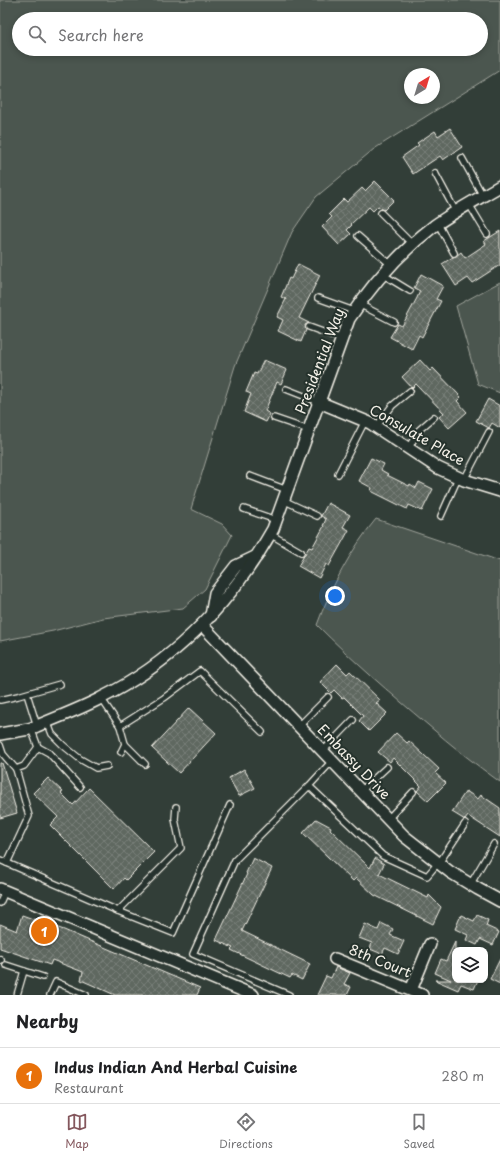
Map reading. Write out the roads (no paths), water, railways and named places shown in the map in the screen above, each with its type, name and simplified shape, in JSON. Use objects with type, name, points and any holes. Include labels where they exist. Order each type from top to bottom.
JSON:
[{"type":"street","name":"Presidential Way","points":[[0,734],[34,727],[47,722],[101,698],[135,679],[160,661],[211,616],[225,609],[230,604],[252,575],[257,556],[270,534],[276,520],[349,319],[356,308],[382,274],[412,244],[468,204],[500,186]]},
{"type":"street","name":"Consulate Place","points":[[319,402],[376,427],[407,449],[438,468],[461,479],[500,491]]},
{"type":"street","points":[[211,616],[215,593],[236,566],[257,556]]},
{"type":"street","name":"Embassy Drive","points":[[202,625],[404,836],[438,863],[500,901]]},
{"type":"street","points":[[3,890],[253,995]]},
{"type":"street","name":"8th Court","points":[[335,959],[411,990],[430,944]]},
{"type":"street","points":[[411,990],[422,995]]},
{"type":"lane","points":[[462,158],[483,196]]},
{"type":"lane","points":[[435,173],[456,212]]},
{"type":"lane","points":[[468,204],[487,234]]},
{"type":"lane","points":[[381,214],[412,244]]},
{"type":"lane","points":[[438,224],[454,253]]},
{"type":"lane","points":[[358,236],[390,265]]},
{"type":"lane","points":[[382,274],[410,291]]},
{"type":"lane","points":[[318,298],[356,308],[394,322]]},
{"type":"lane","points":[[309,327],[342,339]]},
{"type":"lane","points":[[286,389],[319,402]]},
{"type":"lane","points":[[376,427],[392,406],[410,391]]},
{"type":"lane","points":[[407,449],[419,430],[434,417]]},
{"type":"lane","points":[[274,418],[309,430]]},
{"type":"lane","points":[[338,474],[364,421]]},
{"type":"lane","points":[[441,516],[489,432]]},
{"type":"lane","points":[[250,476],[285,495],[318,516]]},
{"type":"lane","points":[[244,509],[276,520]]},
{"type":"lane","points":[[270,534],[301,552]]},
{"type":"lane","points":[[120,726],[164,698],[200,671],[262,732]]},
{"type":"lane","points":[[0,700],[60,684]]},
{"type":"lane","points":[[16,769],[24,766],[38,747],[27,694]]},
{"type":"lane","points":[[299,726],[328,697]]},
{"type":"lane","points":[[101,698],[120,726],[125,744],[145,764]]},
{"type":"lane","points":[[323,751],[353,720]]},
{"type":"lane","points":[[47,722],[52,734],[80,759],[96,768],[106,766]]},
{"type":"lane","points":[[121,752],[125,744]]},
{"type":"lane","points":[[0,745],[3,754],[16,769],[29,816],[7,863]]},
{"type":"lane","points":[[38,747],[49,753],[80,787]]},
{"type":"lane","points":[[289,995],[193,954],[235,860],[332,761]]},
{"type":"lane","points":[[361,791],[387,767]]},
{"type":"lane","points":[[309,786],[383,856],[427,876],[438,863],[464,824]]},
{"type":"lane","points":[[388,819],[413,792]]},
{"type":"lane","points":[[0,860],[173,933],[230,805]]},
{"type":"lane","points":[[118,911],[181,848],[176,819],[176,807]]},
{"type":"lane","points":[[470,884],[494,844]]},
{"type":"lane","points":[[0,903],[3,890]]},
{"type":"lane","points":[[6,965],[43,977]]},
{"type":"lane","points":[[17,995],[24,971]]},
{"type":"lane","points":[[50,995],[56,982],[86,995]]},
{"type":"place","name":"Indus Indian And Herbal Cuisine","points":[[44,931]]}]
